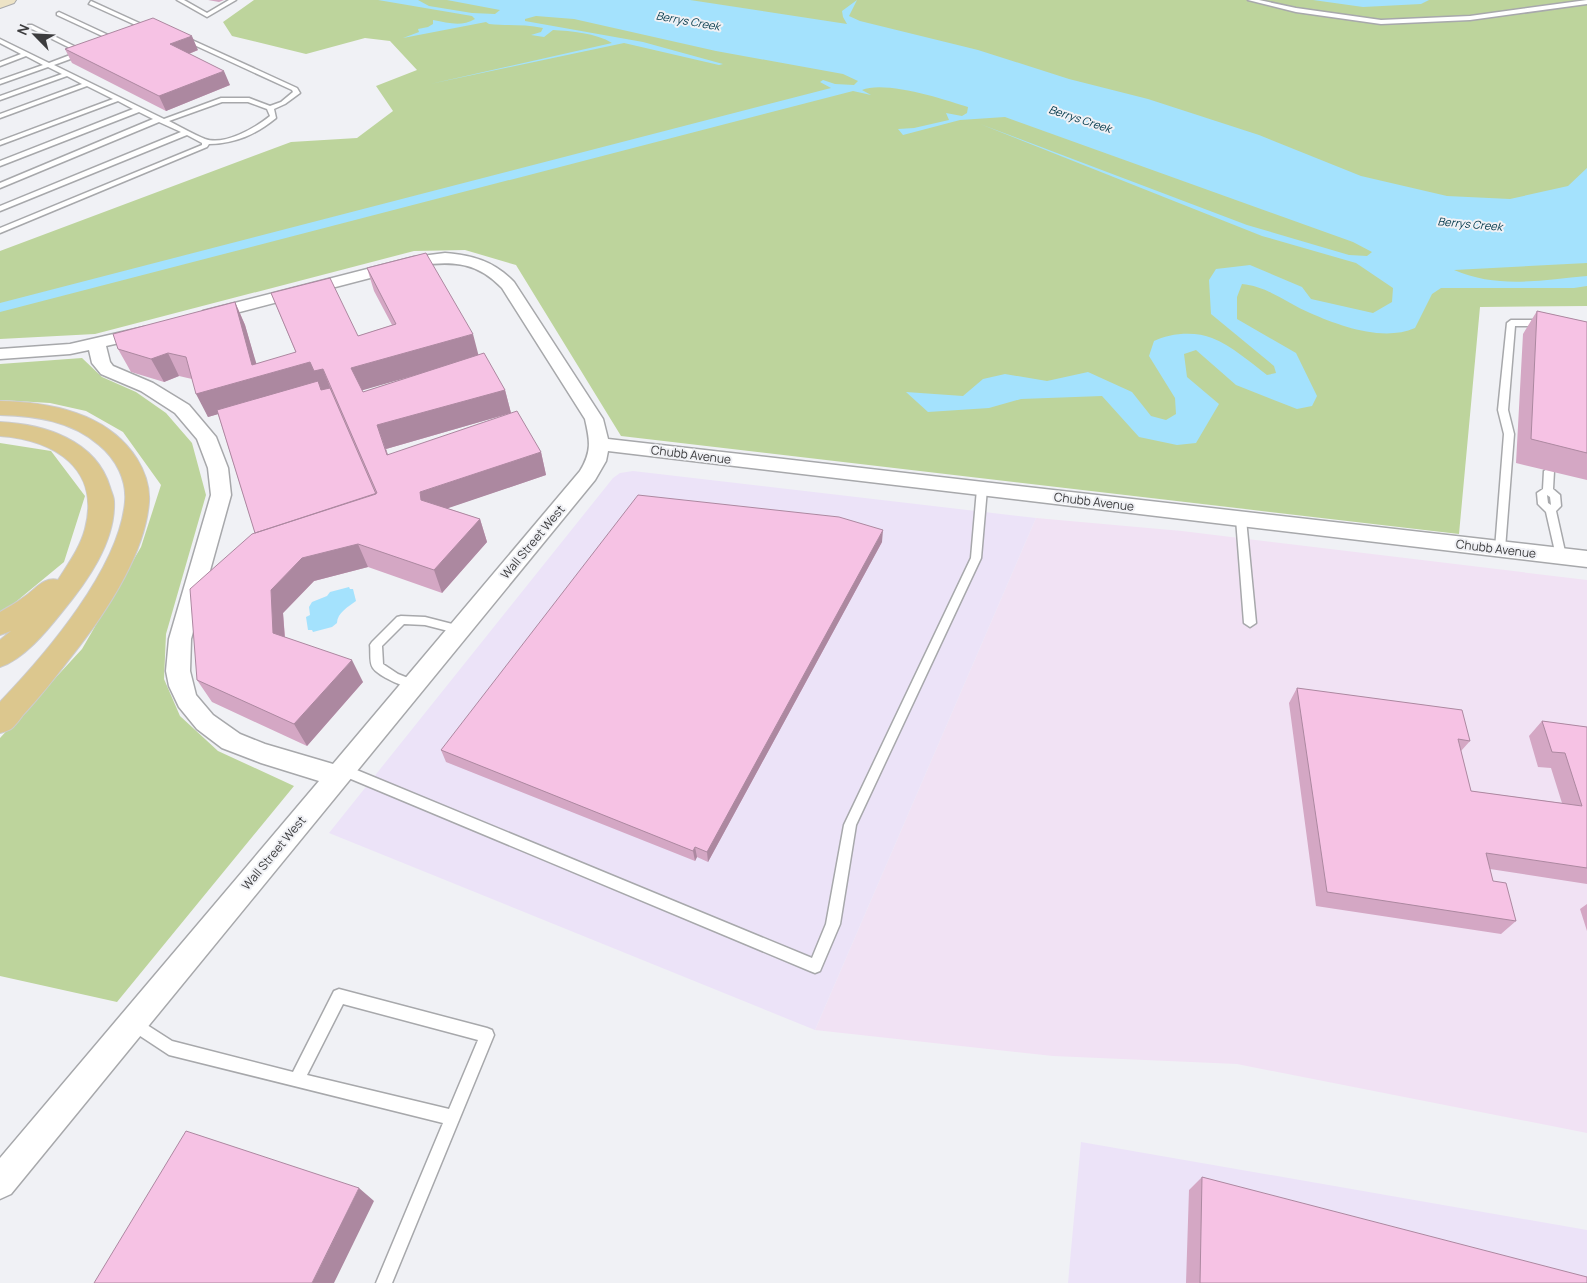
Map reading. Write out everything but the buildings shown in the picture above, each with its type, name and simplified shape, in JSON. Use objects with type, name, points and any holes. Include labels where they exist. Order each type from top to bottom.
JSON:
[{"type":"main road","points":[[0,408],[56,415],[96,431],[116,447],[130,466],[136,484],[138,504],[125,547],[94,602],[51,664],[0,722]]},
{"type":"main road","points":[[0,429],[46,437],[68,448],[85,462],[96,477],[101,493],[102,512],[96,534],[81,565],[52,608],[30,632],[0,656]]},
{"type":"main road","points":[[0,625],[34,604],[63,578],[86,550],[96,534]]},
{"type":"street","points":[[0,4],[9,0]]},
{"type":"street","points":[[198,318],[420,260],[446,258],[482,264],[495,271],[508,285],[590,412],[597,427],[600,444]]},
{"type":"street","points":[[0,354],[56,351],[98,344],[160,328]]},
{"type":"street","points":[[98,344],[101,363],[107,370],[147,387],[171,400],[190,416],[218,433],[218,468],[221,495],[180,640],[178,671],[186,700],[217,733],[231,741],[261,754],[340,773]]},
{"type":"street","name":"Chubb Avenue","points":[[600,444],[1587,559]]},
{"type":"street","name":"Wall Street West","points":[[0,1183],[588,475],[596,461],[600,444]]},
{"type":"lane","points":[[180,0],[207,15],[233,0]]},
{"type":"lane","points":[[1251,0],[1296,10],[1381,22],[1470,18],[1587,2]]},
{"type":"lane","points":[[91,3],[149,28],[133,35]]},
{"type":"lane","points":[[59,14],[117,41]]},
{"type":"lane","points":[[30,26],[83,52]]},
{"type":"lane","points":[[0,186],[162,120],[221,100],[248,100],[270,108],[283,103],[297,93],[295,89],[176,35]]},
{"type":"lane","points":[[108,44],[125,38]]},
{"type":"lane","points":[[2,43],[206,142],[224,142],[254,134],[274,117],[270,108]]},
{"type":"lane","points":[[0,82],[92,50]]},
{"type":"lane","points":[[0,64],[27,54]]},
{"type":"lane","points":[[0,98],[67,74]]},
{"type":"lane","points":[[0,116],[87,84]]},
{"type":"lane","points":[[0,143],[118,99]]},
{"type":"lane","points":[[0,164],[139,109]]},
{"type":"lane","points":[[0,208],[186,132]]},
{"type":"lane","points":[[0,231],[205,146],[206,142]]},
{"type":"lane","points":[[1500,549],[1509,434],[1503,410],[1511,323],[1552,323],[1552,332]]},
{"type":"lane","points":[[1549,471],[1548,491],[1555,495],[1556,506],[1551,510],[1561,556]]},
{"type":"lane","points":[[340,773],[815,966],[833,924],[850,825],[976,558],[982,489]]},
{"type":"lane","points":[[1240,519],[1250,623]]},
{"type":"lane","points":[[414,686],[394,677],[377,666],[376,646],[401,620],[425,620],[460,630]]},
{"type":"lane","points":[[297,1080],[339,996],[487,1034],[384,1283]]},
{"type":"lane","points":[[133,1023],[169,1048],[453,1118]]},
{"type":"shaded area","points":[[633,471],[1036,518],[815,1030],[329,833],[613,478],[620,473]]},
{"type":"shaded area","points":[[1036,518],[1182,531],[1587,580],[1587,1133],[1237,1064],[1053,1056],[815,1030]]},
{"type":"shaded area","points":[[1081,1142],[1587,1230],[1587,1283],[1068,1283]]},
{"type":"green space","points":[[254,0],[1587,0],[1587,306],[1480,307],[1459,534],[621,436],[516,265],[465,250],[414,251],[95,334],[0,339],[0,251],[291,142],[357,138],[393,111],[376,86],[417,70],[390,41],[365,38],[306,54],[232,36],[223,22]]},
{"type":"green space","points":[[82,358],[102,377],[136,392],[166,413],[192,443],[206,495],[166,634],[164,679],[180,716],[218,751],[294,786],[117,1002],[0,976],[0,738],[82,649],[141,547],[161,485],[123,432],[86,411],[50,403],[0,400],[0,364]]},
{"type":"green space","points":[[0,443],[51,451],[85,496],[64,562],[12,605],[0,612]]},
{"type":"water","name":"Berrys Creek","points":[[378,0],[418,0],[429,6],[472,13],[495,14],[500,10],[447,0],[690,0],[847,24],[842,11],[857,0],[849,16],[860,21],[978,50],[1069,79],[1148,99],[1259,135],[1361,176],[1447,196],[1510,199],[1568,186],[1587,168],[1587,263],[1454,270],[1487,280],[1520,282],[1587,276],[1587,286],[1574,288],[1441,288],[1432,294],[1415,328],[1403,332],[1376,333],[1335,323],[1310,313],[1268,291],[1242,284],[1237,297],[1237,319],[1296,353],[1317,396],[1312,406],[1297,409],[1236,385],[1196,350],[1184,354],[1187,377],[1219,404],[1196,443],[1177,445],[1139,437],[1102,396],[1021,399],[989,408],[928,412],[906,392],[963,396],[983,379],[1005,374],[1047,381],[1088,372],[1132,392],[1151,416],[1166,420],[1176,414],[1175,398],[1149,356],[1154,341],[1160,338],[1183,334],[1206,336],[1234,350],[1267,375],[1276,373],[1274,366],[1211,314],[1209,280],[1216,269],[1250,265],[1302,287],[1311,299],[1373,313],[1392,302],[1393,288],[1356,263],[1262,236],[980,124],[1247,225],[1349,255],[1367,256],[1372,252],[1353,242],[1005,117],[960,120],[903,135],[898,129],[914,128],[949,120],[946,113],[962,116],[967,113],[968,107],[914,92],[884,87],[862,90],[871,95],[853,91],[0,312],[0,303],[831,88],[820,82],[823,80],[835,84],[854,85],[858,81],[843,74],[716,51],[574,19],[536,16],[525,19],[525,21],[643,42],[723,64],[719,65],[624,43],[430,84],[612,43],[591,35],[568,31],[553,30],[544,37],[531,35],[541,32],[543,28],[489,24],[486,22],[403,38],[419,32],[418,29],[433,24],[433,20],[460,24],[475,19],[472,16]]},
{"type":"water","points":[[1313,0],[1429,0],[1421,4],[1363,7]]},
{"type":"water","points":[[349,587],[353,589],[356,601],[341,613],[337,623],[332,627],[313,632],[308,630],[306,617],[310,615],[309,607],[312,602],[327,596],[330,592]]}]
